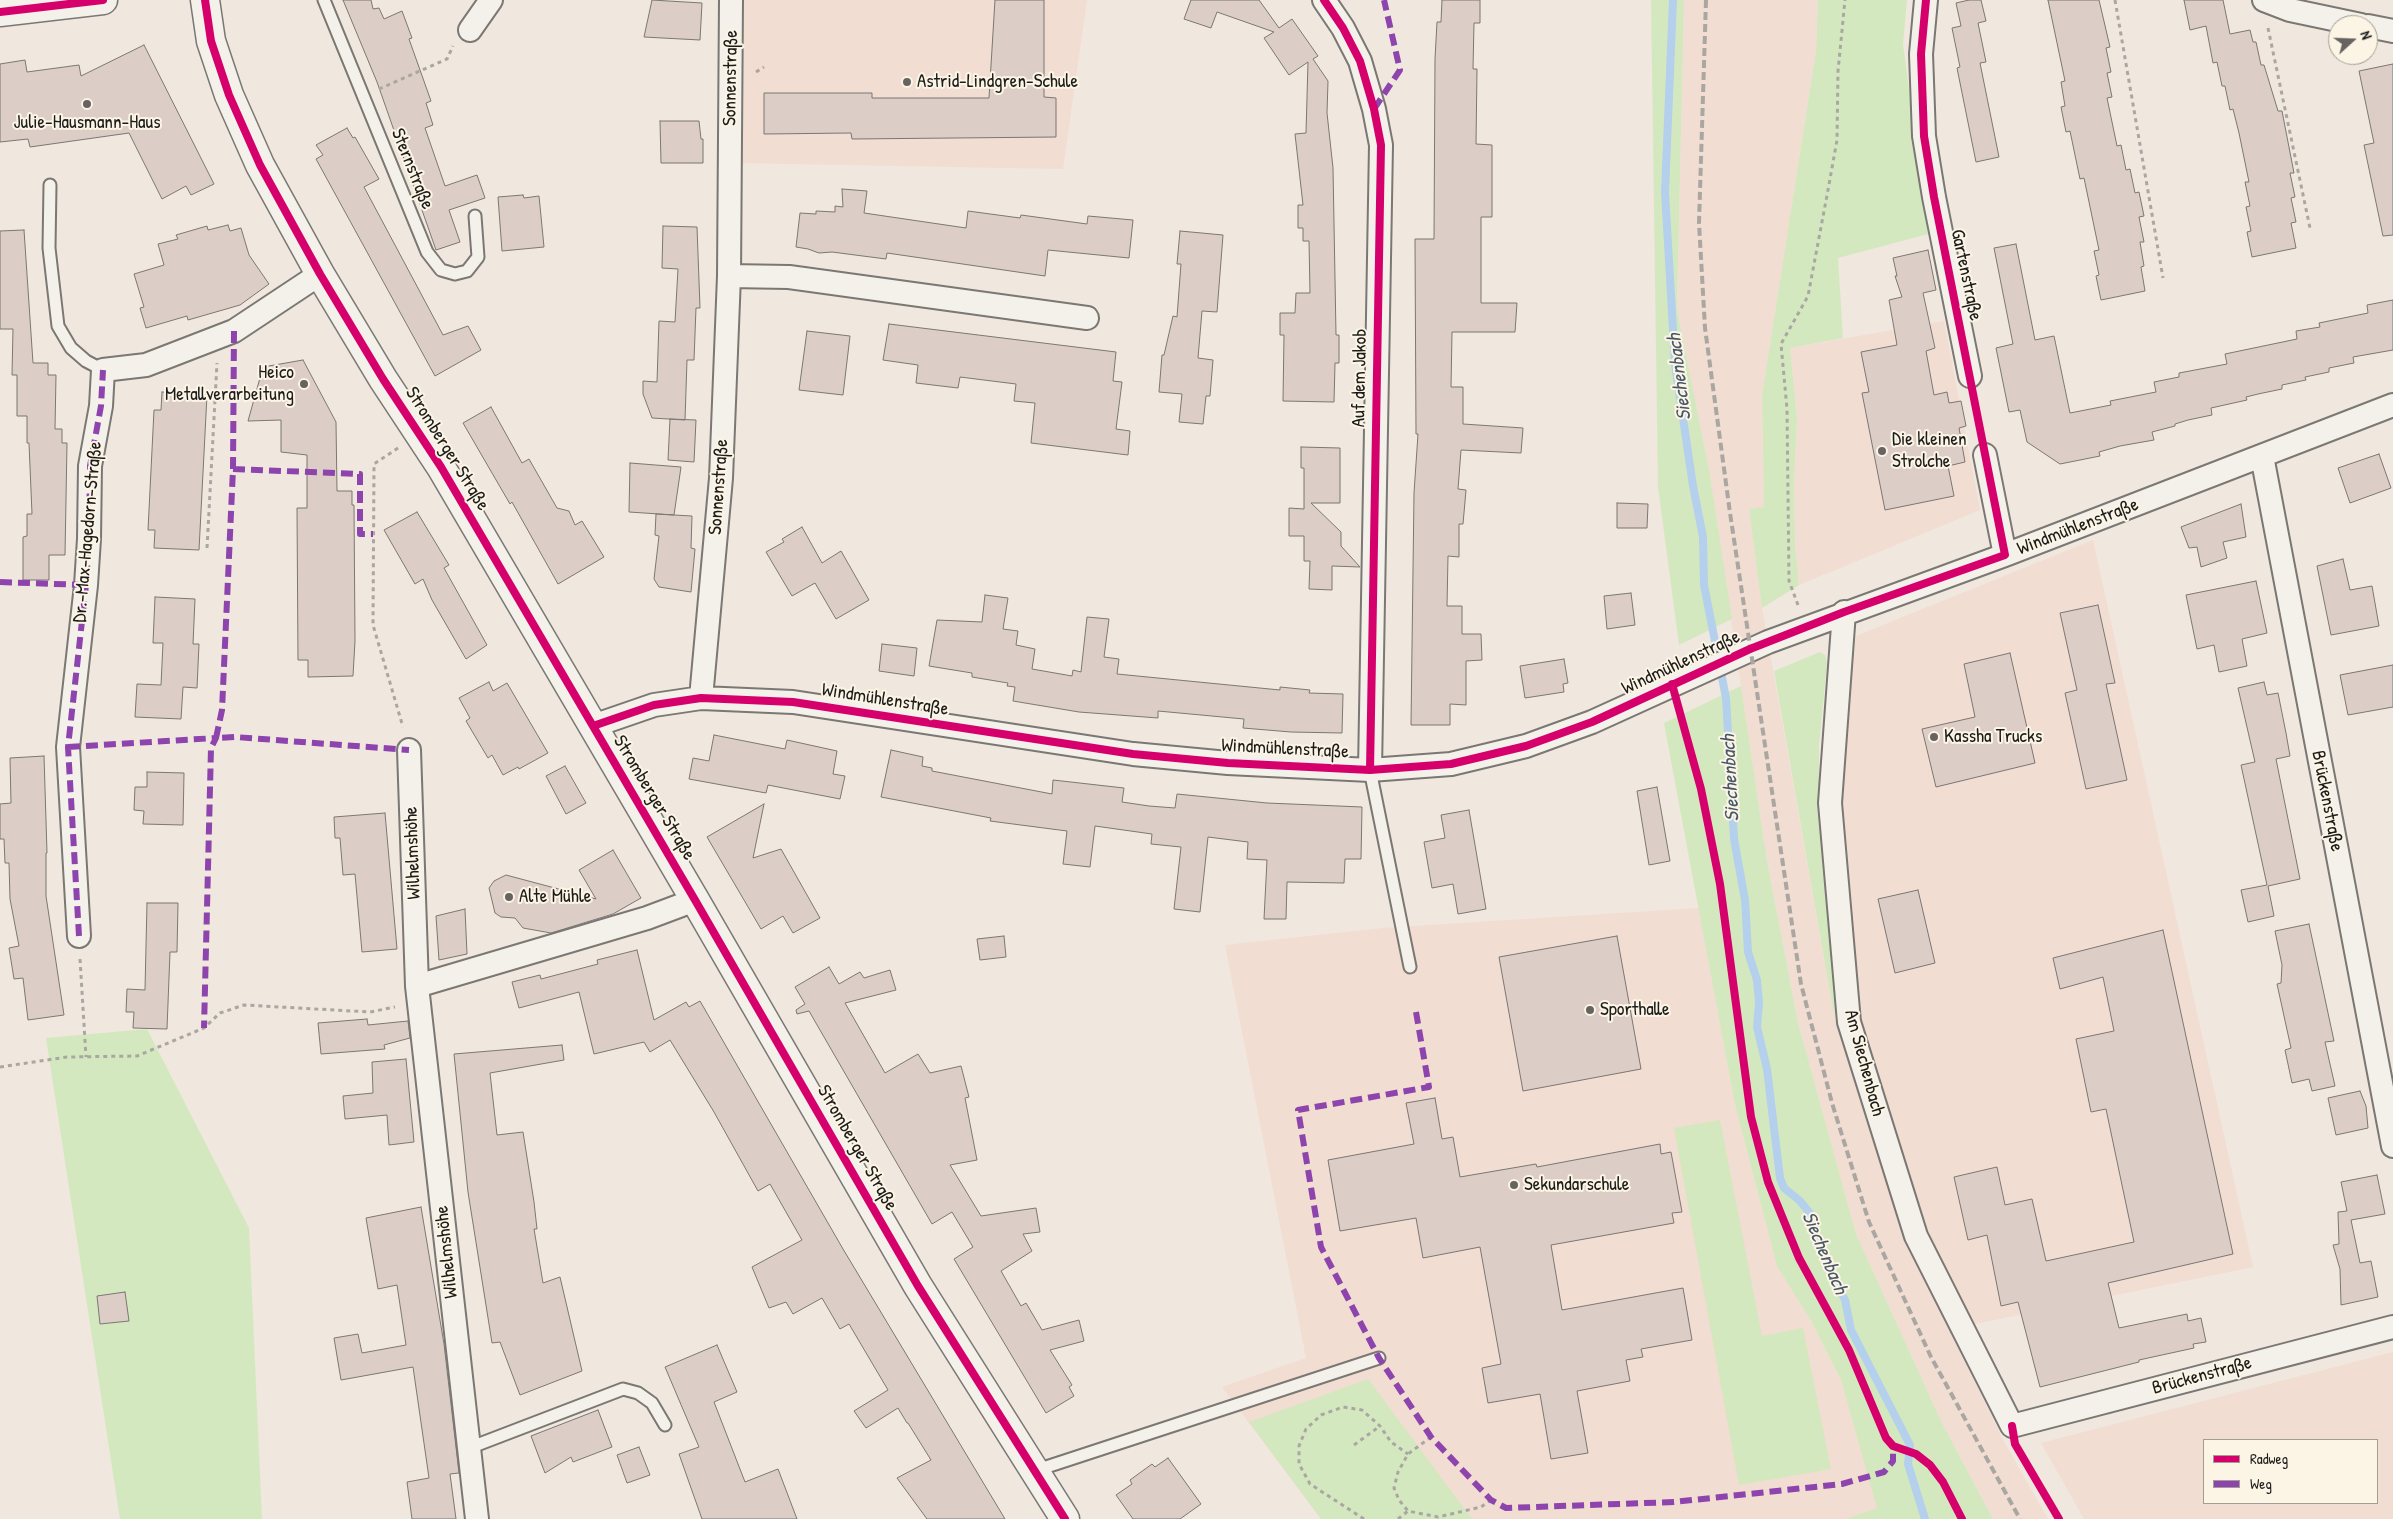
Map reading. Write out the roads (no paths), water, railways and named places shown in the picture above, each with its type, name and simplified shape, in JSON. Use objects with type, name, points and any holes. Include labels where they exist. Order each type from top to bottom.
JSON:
[{"type":"main road","points":[[0,12],[104,0]]},
{"type":"main road","name":"Stromberger Straße","points":[[204,0],[211,41],[229,95],[260,165],[320,274],[383,379],[441,467],[695,900],[918,1286],[1065,1519]]},
{"type":"street","points":[[470,30],[491,0]]},
{"type":"street","name":"Sonnenstraße","points":[[701,698],[721,478],[729,276],[731,0]]},
{"type":"street","name":"Auf dem Jakob","points":[[1324,0],[1343,28],[1360,61],[1374,109],[1381,145],[1370,770]]},
{"type":"street","name":"Gartenstraße","points":[[1926,0],[1921,54],[1924,136],[1934,197],[1970,376]]},
{"type":"street","points":[[2265,10],[2290,10],[2328,18]]},
{"type":"street","points":[[2378,28],[2393,31]]},
{"type":"street","points":[[103,370],[146,365],[219,338],[234,331],[320,274]]},
{"type":"street","points":[[729,276],[789,277],[1087,318]]},
{"type":"street","name":"Dr.-Max-Hagedorn-Straße","points":[[78,936],[68,746],[87,567],[90,466],[101,406],[103,370]]},
{"type":"street","name":"Windmühlenstraße","points":[[593,726],[654,705],[701,698],[793,702],[1133,754],[1228,763],[1370,770],[1450,764],[1526,746],[1592,722],[1734,656],[1844,612],[2005,555],[2393,405]]},
{"type":"street","points":[[1985,455],[2005,555]]},
{"type":"street","name":"Brückenstraße","points":[[2262,456],[2393,1146]]},
{"type":"street","name":"Am Siechenbach","points":[[1844,612],[1830,803],[1849,1022],[1916,1236],[2012,1426]]},
{"type":"street","name":"Wilhelmshöhe","points":[[409,750],[418,995],[477,1519]]},
{"type":"street","points":[[418,995],[695,900]]},
{"type":"street","name":"Brückenstraße","points":[[2012,1426],[2393,1327]]},
{"type":"lane","name":"Sternstraße","points":[[324,0],[427,252],[440,270],[456,274],[467,271],[478,257],[475,216]]},
{"type":"lane","points":[[50,185],[49,248],[58,326],[71,348],[86,361],[103,370]]},
{"type":"lane","points":[[1370,770],[1410,967]]},
{"type":"lane","points":[[1034,1471],[1379,1358]]},
{"type":"lane","points":[[469,1448],[623,1389],[638,1393],[652,1403],[665,1425]]},
{"type":"waterway","name":"Siechenbach","points":[[1673,0],[1665,192],[1675,364],[1693,486],[1703,537],[1704,585],[1726,698],[1734,839],[1745,900],[1748,952],[1757,980],[1759,1003],[1757,1027],[1767,1069],[1780,1178],[1784,1188],[1800,1201],[1813,1217],[1815,1240],[1845,1300],[1851,1330],[1910,1445],[1908,1464],[1925,1519]]},
{"type":"railway","points":[[1706,0],[1699,223],[1705,328],[1730,513],[1801,984],[1832,1103],[1869,1222],[1931,1357],[2020,1519]]},
{"type":"place","name":"Astrid-Lindgren-Schule","points":[[907,82]]},
{"type":"place","name":"Julie-Hausmann-Haus","points":[[87,104]]},
{"type":"place","name":"Heico Metallverarbeitung","points":[[304,384]]},
{"type":"place","name":"Die kleinen Strolche","points":[[1882,451]]},
{"type":"place","name":"Kassha Trucks","points":[[1934,737]]},
{"type":"place","name":"Alte Mühle","points":[[509,897]]},
{"type":"place","name":"Sporthalle","points":[[1590,1010]]},
{"type":"place","name":"Sekundarschule","points":[[1514,1185]]}]
